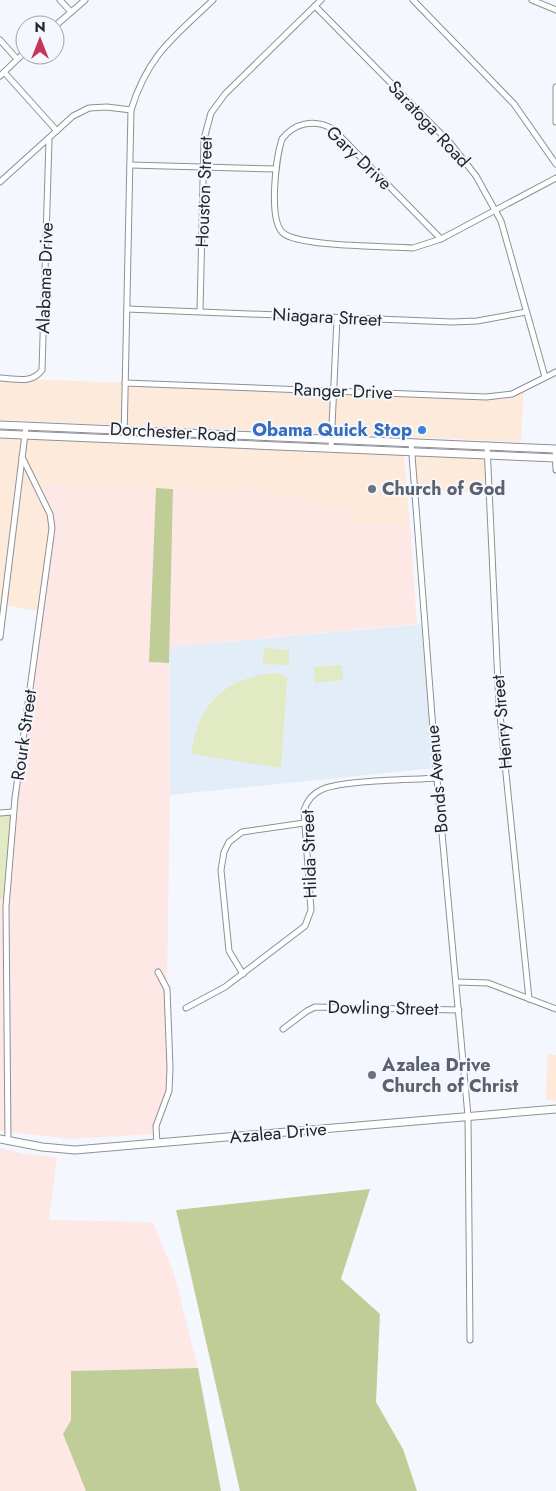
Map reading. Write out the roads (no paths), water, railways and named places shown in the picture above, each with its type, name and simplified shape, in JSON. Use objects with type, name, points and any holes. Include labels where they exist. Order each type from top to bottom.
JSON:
[{"type":"main road","name":"Dorchester Road","points":[[0,425],[555,449]]},
{"type":"main road","name":"Dorchester Road","points":[[0,434],[556,458]]},
{"type":"main road","name":"Azalea Drive","points":[[0,1139],[42,1148],[75,1150],[544,1108],[556,1109]]},
{"type":"street","points":[[60,0],[71,12]]},
{"type":"street","points":[[65,17],[85,0]]},
{"type":"street","points":[[124,440],[132,110],[139,84],[158,54],[212,0]]},
{"type":"street","name":"Houston Street","points":[[200,311],[204,139],[211,113],[225,94],[322,0]]},
{"type":"street","points":[[412,0],[514,104],[556,164]]},
{"type":"street","points":[[532,0],[556,10]]},
{"type":"street","name":"Saratoga Road","points":[[315,6],[451,144],[476,176],[496,208],[517,272],[526,312],[545,377]]},
{"type":"street","points":[[0,40],[15,57]]},
{"type":"street","points":[[15,61],[2,74],[57,130]]},
{"type":"street","points":[[556,87],[556,122]]},
{"type":"street","points":[[0,182],[49,140],[73,116],[89,108],[107,107],[132,110]]},
{"type":"street","name":"Gary Drive","points":[[441,239],[334,129],[316,122],[302,124],[286,134],[280,144],[276,169],[276,221],[282,232],[289,237],[302,241],[413,248],[441,239],[496,208],[556,178]]},
{"type":"street","name":"Alabama Drive","points":[[0,378],[29,380],[37,376],[42,370],[49,140]]},
{"type":"street","points":[[130,165],[204,165],[276,169]]},
{"type":"street","name":"Niagara Street","points":[[127,309],[336,318],[477,321],[526,312]]},
{"type":"street","points":[[331,448],[336,318]]},
{"type":"street","name":"Ranger Drive","points":[[125,382],[501,397],[512,394],[556,372]]},
{"type":"street","points":[[0,636],[26,426]]},
{"type":"street","name":"Bonds Avenue","points":[[411,442],[437,778],[468,1116],[470,1340]]},
{"type":"street","name":"Henry Street","points":[[487,445],[499,705],[529,999]]},
{"type":"street","points":[[555,449],[556,470]]},
{"type":"street","name":"Rourk Street","points":[[8,1141],[6,906],[13,812],[52,528],[50,514],[22,457]]},
{"type":"street","name":"Hilda Street","points":[[186,1008],[225,987],[302,930],[311,910],[304,823],[307,801],[327,788],[437,778]]},
{"type":"street","points":[[0,813],[13,812]]},
{"type":"street","points":[[243,974],[229,951],[221,870],[224,852],[234,836],[242,832],[304,823]]},
{"type":"street","points":[[156,1144],[156,1126],[169,1090],[170,1068],[167,989],[158,972]]},
{"type":"street","points":[[457,982],[488,983],[556,1009]]},
{"type":"street","name":"Dowling Street","points":[[283,1029],[307,1011],[316,1007],[459,1010]]},
{"type":"place","name":"Obama Quick Stop","points":[[422,430]]},
{"type":"place","name":"Church of God","points":[[372,489]]},
{"type":"place","name":"Azalea Drive Church of Christ","points":[[372,1075]]}]
